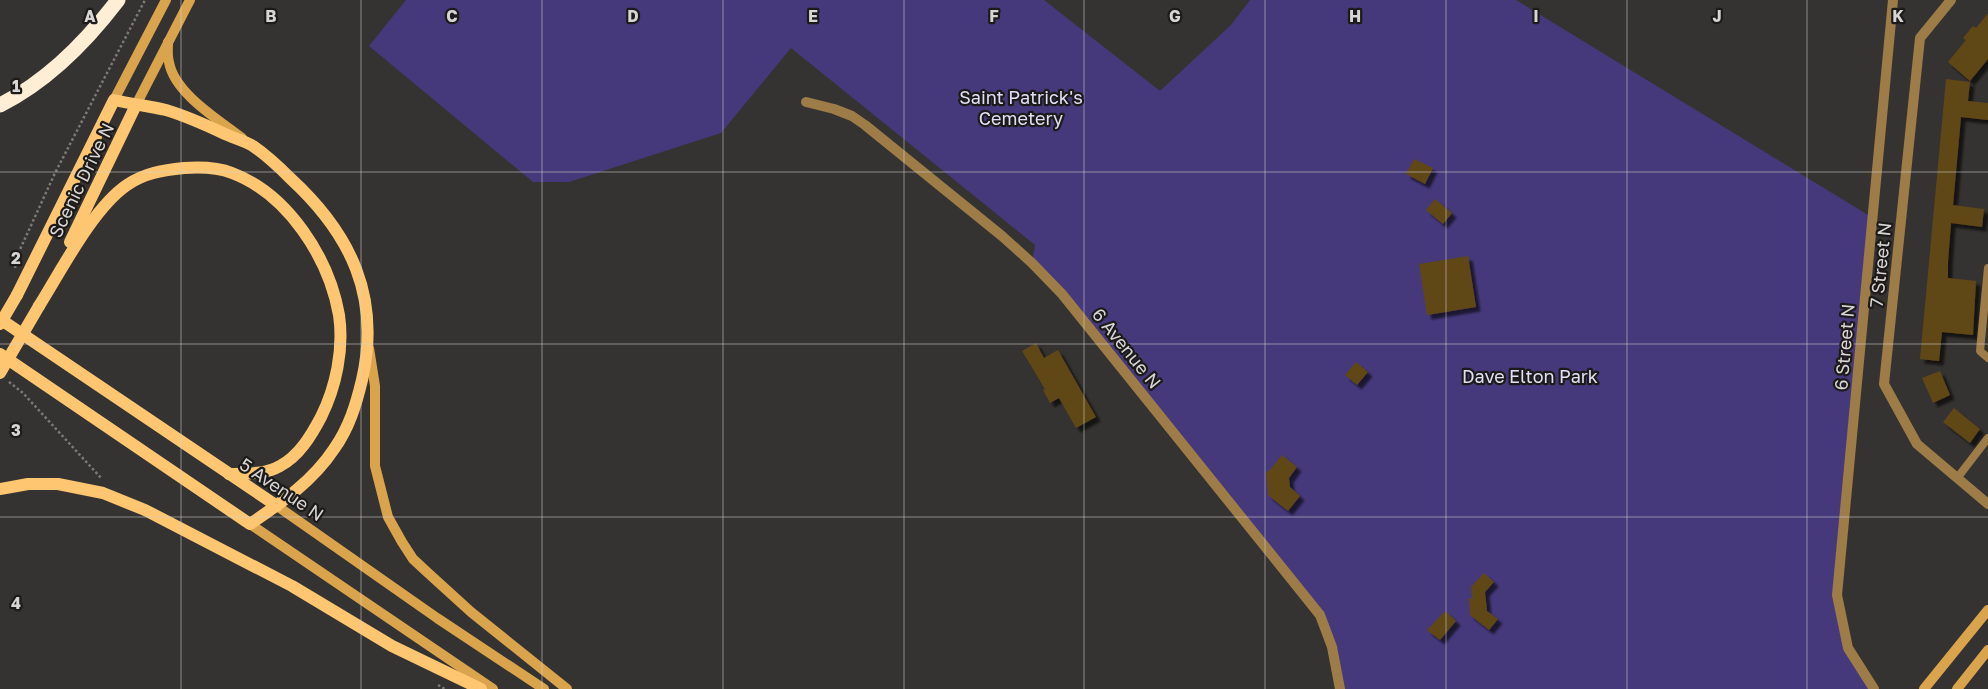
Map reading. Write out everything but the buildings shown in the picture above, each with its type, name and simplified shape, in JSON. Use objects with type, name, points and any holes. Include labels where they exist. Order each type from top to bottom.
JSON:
[{"type":"highway","points":[[0,105],[43,80],[92,32],[118,0]]},
{"type":"main road","name":"Scenic Drive N","points":[[0,324],[17,295],[166,0]]},
{"type":"main road","name":"Scenic Drive N","points":[[0,373],[39,306],[136,105],[190,0]]},
{"type":"main road","points":[[168,42],[168,62],[175,78],[194,101],[253,146],[312,198],[333,224],[350,254],[366,305],[368,344],[375,386],[375,466],[388,517],[397,534],[413,559],[470,612],[566,689]]},
{"type":"main road","points":[[114,100],[165,110],[196,121],[253,146]]},
{"type":"main road","points":[[39,306],[88,226],[125,186],[144,175],[170,169],[203,167],[232,172],[252,183],[275,201],[299,223],[316,250],[330,280],[339,316],[340,346],[336,373],[329,401],[315,429],[298,453],[280,466],[259,473],[229,474]]},
{"type":"main road","name":"5 Avenue N","points":[[0,319],[544,689]]},
{"type":"main road","points":[[250,524],[277,506],[322,466],[344,432],[356,406],[368,344]]},
{"type":"main road","points":[[0,354],[493,689]]},
{"type":"main road","points":[[0,489],[28,484],[58,484],[103,493],[145,510],[292,586],[392,646],[481,689]]},
{"type":"main road","points":[[1924,689],[1988,610]]},
{"type":"main road","points":[[1956,689],[1988,650]]},
{"type":"street","name":"6 Street N","points":[[1874,689],[1848,648],[1837,595],[1893,0]]},
{"type":"street","name":"7 Street N","points":[[1951,0],[1920,38],[1884,384],[1918,444],[1988,504]]},
{"type":"street","name":"6 Avenue N","points":[[806,102],[852,116],[881,137],[1002,236],[1062,294],[1320,615],[1332,647],[1340,689]]},
{"type":"lane","points":[[1988,268],[1980,351],[1988,358]]},
{"type":"lane","points":[[1958,477],[1988,438]]},
{"type":"path","points":[[16,270],[15,262],[17,256],[55,173],[145,0]]},
{"type":"green space","name":"Dave Elton Park","points":[[406,0],[1044,0],[1160,91],[1231,25],[1250,0],[1516,0],[1873,218],[1837,595],[1848,648],[1874,689],[1340,689],[1320,615],[1032,263],[1035,245],[791,48],[721,133],[569,182],[533,182],[369,46]]},
{"type":"park label","name":"Saint Patrick's Cemetery","points":[[1021,107]]}]
